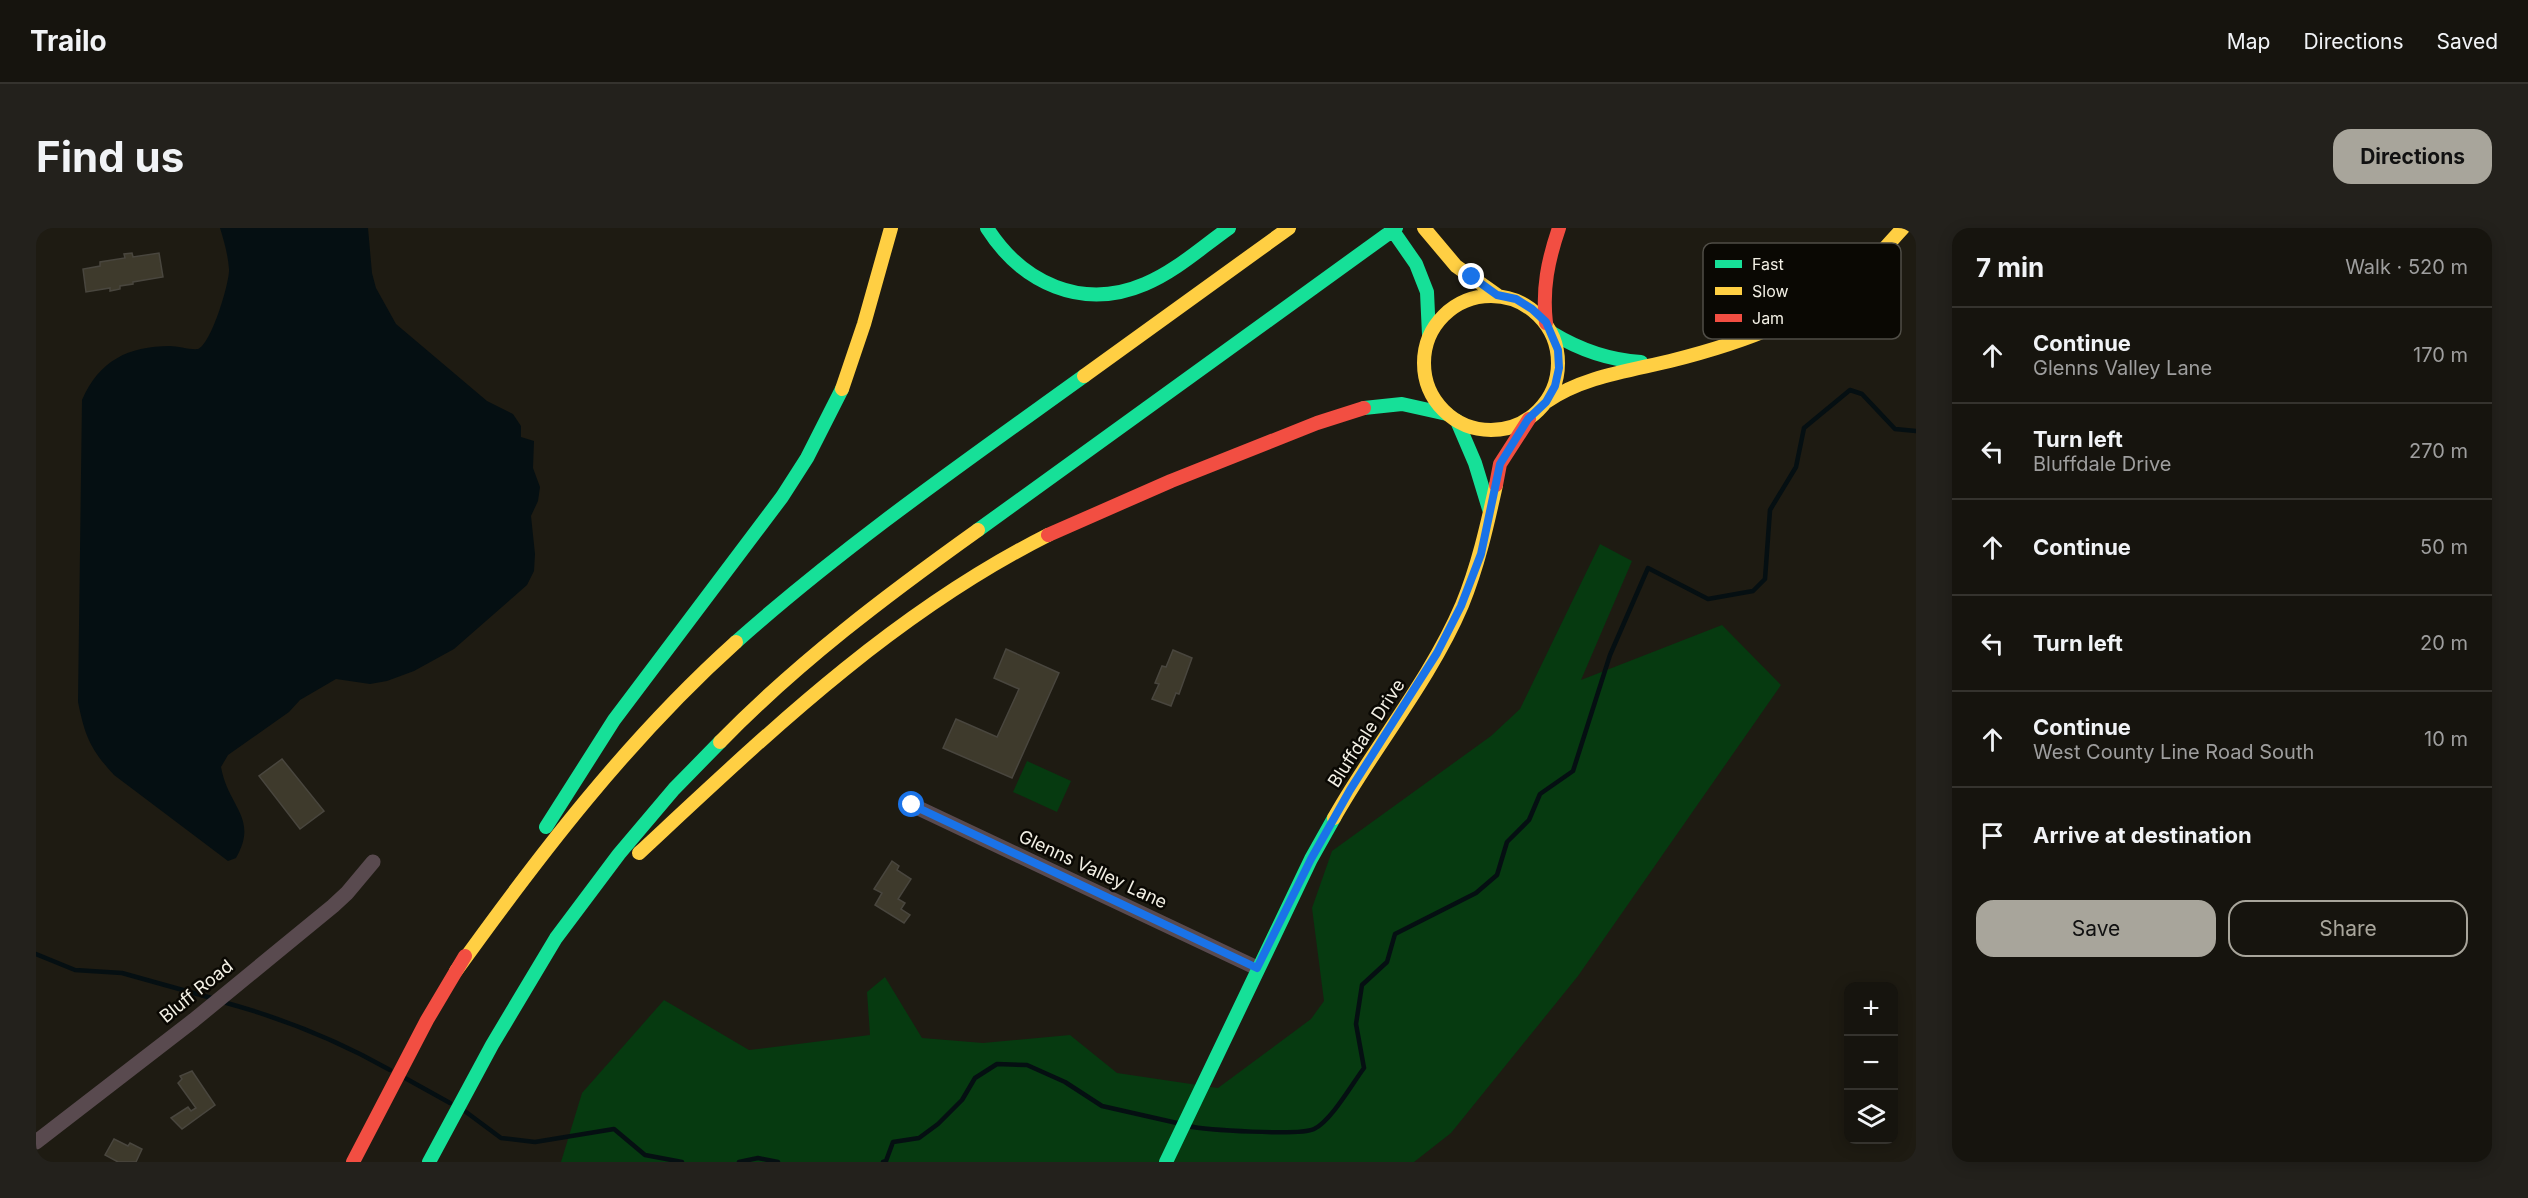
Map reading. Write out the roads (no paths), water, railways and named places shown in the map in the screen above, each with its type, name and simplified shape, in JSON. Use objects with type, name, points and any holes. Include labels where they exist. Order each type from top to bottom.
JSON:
[{"type":"main road","points":[[353,1162],[427,1020],[613,721],[762,524],[798,471],[829,417],[852,361],[891,228]]},
{"type":"main road","points":[[987,228],[997,244],[1023,271],[1053,286],[1086,293],[1116,293],[1146,283],[1229,228]]},
{"type":"main road","points":[[456,971],[546,849],[594,791],[682,692],[730,647],[790,594],[909,502],[1289,228]]},
{"type":"main road","points":[[1391,228],[1416,264],[1426,292],[1429,335],[1424,356],[1425,377],[1433,397],[1452,417]]},
{"type":"main road","points":[[429,1162],[492,1046],[556,938],[674,789],[755,707],[830,640],[883,598],[1396,228]]},
{"type":"main road","points":[[1424,228],[1456,266],[1497,295]]},
{"type":"main road","points":[[1546,402],[1555,386],[1559,368],[1558,350],[1549,328],[1543,286],[1548,257],[1559,228]]},
{"type":"main road","points":[[1889,243],[1903,228]]},
{"type":"main road","points":[[1429,335],[1441,317],[1457,304],[1476,297],[1497,295],[1516,299],[1532,309],[1549,328],[1586,352],[1604,358],[1662,362]]},
{"type":"main road","points":[[582,904],[798,706],[915,617],[976,576],[1074,522],[1138,493],[1340,416],[1377,405],[1394,403],[1452,417],[1474,428],[1493,430],[1512,427],[1528,419],[1559,393],[1580,383],[1751,339]]},
{"type":"main road","name":"Bluffdale Drive","points":[[1452,417],[1475,463],[1490,513]]},
{"type":"main road","name":"Bluffdale Drive","points":[[1166,1162],[1311,859],[1350,790],[1437,653],[1461,606],[1481,554],[1500,464],[1528,419]]},
{"type":"street","name":"Glenns Valley Lane","points":[[912,805],[1257,968]]},
{"type":"street","name":"Bluff Road","points":[[36,1142],[194,1020],[347,893],[373,862]]},
{"type":"waterway","points":[[1188,1126],[1232,1131],[1291,1132],[1314,1129],[1321,1125],[1364,1068],[1356,1024],[1362,985],[1387,962],[1395,934],[1476,893],[1497,875],[1507,842],[1529,820],[1540,794],[1573,771],[1610,655],[1648,568],[1708,599],[1753,591],[1765,579],[1770,510],[1796,467],[1804,428],[1850,390],[1862,394],[1895,429],[1916,431]]},
{"type":"waterway","points":[[36,954],[75,970],[122,973],[215,999]]},
{"type":"waterway","points":[[223,1002],[309,1031],[390,1070]]},
{"type":"waterway","points":[[883,1162],[886,1161],[893,1142],[919,1138],[938,1124],[962,1100],[975,1078],[997,1064],[1027,1065],[1065,1082],[1102,1106],[1177,1123]]},
{"type":"waterway","points":[[405,1078],[450,1103]]},
{"type":"waterway","points":[[466,1112],[501,1138],[535,1142],[614,1129],[645,1155],[682,1162]]},
{"type":"waterway","points":[[739,1162],[758,1158],[778,1162]]}]
